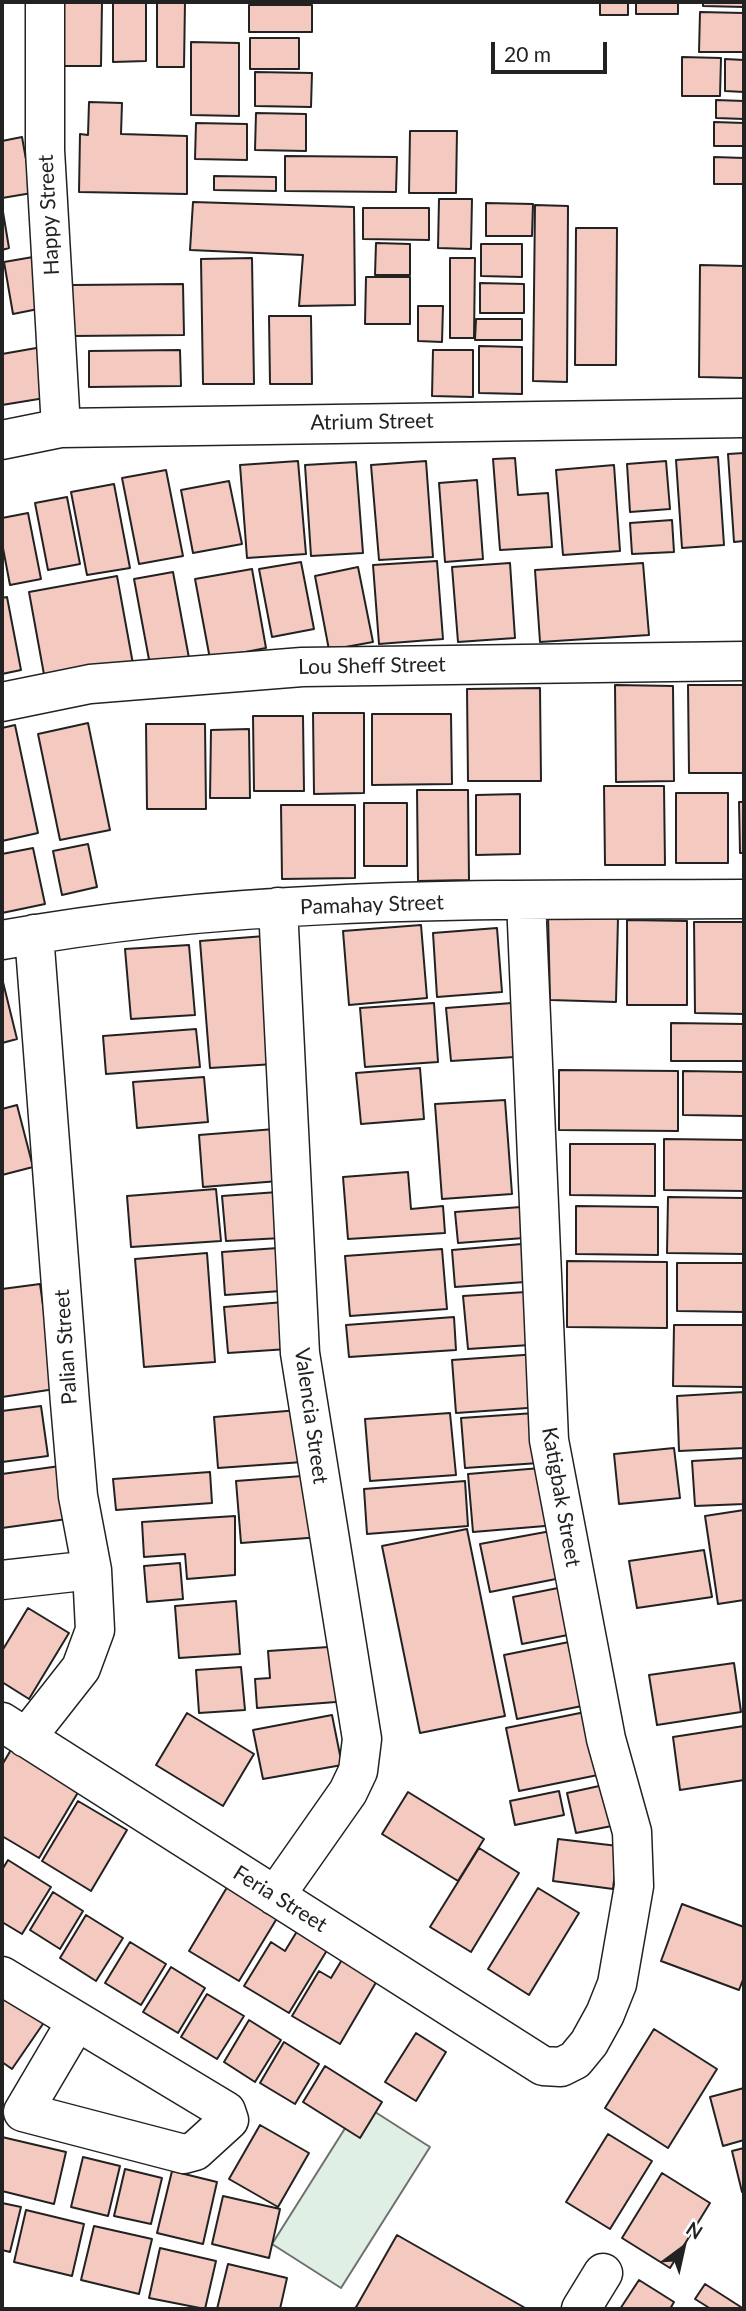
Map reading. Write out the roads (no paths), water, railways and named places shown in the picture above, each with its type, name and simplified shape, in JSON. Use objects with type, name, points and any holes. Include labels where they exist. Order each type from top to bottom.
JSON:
[{"type":"street","name":"Happy Street","points":[[45,2],[45,150],[61,428]]},
{"type":"street","name":"Atrium Street","points":[[2,440],[61,428],[744,418]]},
{"type":"street","name":"Lou Sheff Street","points":[[2,702],[90,684],[302,667],[744,661]]},
{"type":"street","name":"Pamahay Street","points":[[18,937],[147,917],[278,907],[526,900],[744,899]]},
{"type":"street","name":"Katigbak Street","points":[[526,900],[549,1440],[606,1739],[632,1832],[634,1886],[617,1984],[605,2014],[589,2043],[575,2060],[561,2067]]},
{"type":"street","name":"Valencia Street","points":[[275,1896],[348,1792],[358,1771],[362,1739],[300,1353],[278,907]]},
{"type":"street","name":"Palian Street","points":[[14,1730],[81,1668],[95,1630],[92,1570],[75,1456],[18,937]]},
{"type":"street","points":[[2,1580],[92,1570]]},
{"type":"street","name":"Feria Street","points":[[14,1730],[523,2055],[543,2066],[561,2067]]},
{"type":"street","points":[[2,1976],[226,2111],[229,2120],[195,2151],[184,2154],[23,2112],[76,2022]]},
{"type":"street","points":[[581,2309],[603,2273]]}]
